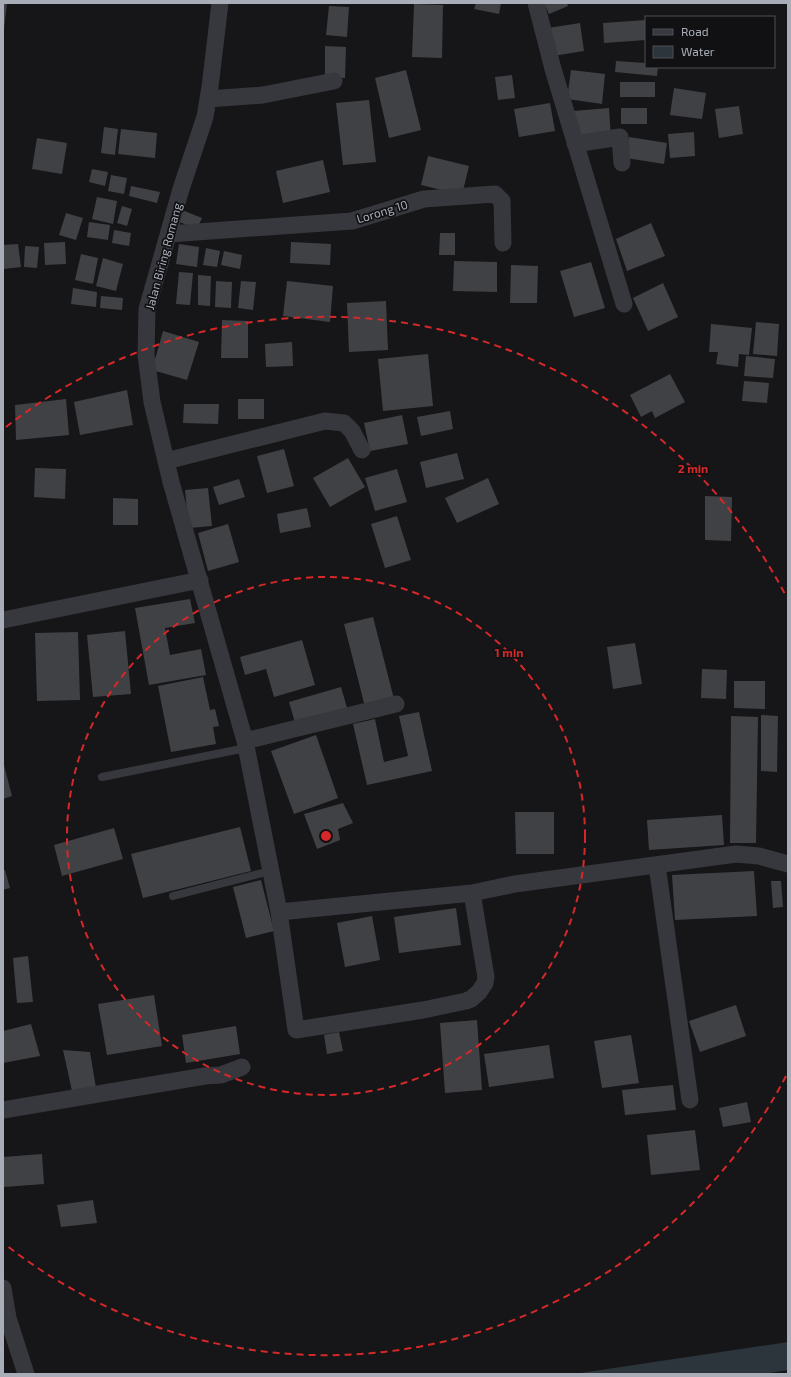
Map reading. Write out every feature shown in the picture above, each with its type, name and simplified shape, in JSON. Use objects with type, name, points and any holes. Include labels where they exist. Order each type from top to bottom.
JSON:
[{"type":"street","name":"Jalan Biring Romang","points":[[220,3],[208,99],[149,300],[146,318],[146,355],[149,378],[166,461],[245,745],[279,912],[296,1030],[422,1010],[471,999],[483,988],[486,977],[472,893]]},
{"type":"street","points":[[536,3],[575,144],[624,304]]},
{"type":"street","points":[[208,99],[263,95],[334,81]]},
{"type":"street","points":[[575,144],[620,137],[622,163]]},
{"type":"street","name":"Lorong 10","points":[[169,234],[352,220],[424,199],[495,194],[502,201],[503,243]]},
{"type":"street","points":[[166,461],[325,421],[344,423],[352,431],[362,450]]},
{"type":"street","points":[[3,620],[200,580]]},
{"type":"street","points":[[245,745],[396,704]]},
{"type":"street","points":[[279,912],[472,893],[516,884],[742,854],[759,856],[788,864]]},
{"type":"street","points":[[657,865],[690,1100]]},
{"type":"street","points":[[3,1110],[205,1076],[222,1075],[242,1067]]},
{"type":"street","points":[[3,1288],[8,1318],[26,1374]]},
{"type":"lane","points":[[102,777],[245,745]]},
{"type":"lane","points":[[173,896],[270,871]]},
{"type":"water","points":[[788,1342],[788,1370],[763,1374],[574,1374]]},
{"type":"building","points":[[3,3],[7,3],[4,29],[3,29]]},
{"type":"building","points":[[476,3],[501,3],[499,14],[474,9]]},
{"type":"building","points":[[544,3],[567,3],[568,6],[549,14]]},
{"type":"building","points":[[414,4],[443,5],[442,58],[412,57]]},
{"type":"building","points":[[329,6],[349,7],[347,37],[326,35]]},
{"type":"building","points":[[645,20],[645,40],[604,43],[603,23]]},
{"type":"building","points":[[580,23],[584,51],[553,56],[548,28]]},
{"type":"building","points":[[325,46],[346,47],[345,78],[325,77]]},
{"type":"building","points":[[616,61],[645,63],[645,68],[658,68],[657,76],[615,72]]},
{"type":"building","points":[[406,70],[421,130],[389,138],[375,78]]},
{"type":"building","points":[[571,70],[605,74],[602,104],[567,99]]},
{"type":"building","points":[[512,75],[515,98],[498,100],[495,77]]},
{"type":"building","points":[[620,82],[655,82],[655,97],[620,97]]},
{"type":"building","points":[[674,88],[706,93],[702,119],[670,115]]},
{"type":"building","points":[[369,100],[376,162],[343,165],[336,103]]},
{"type":"building","points":[[550,103],[555,131],[519,137],[514,109]]},
{"type":"building","points":[[739,106],[743,134],[719,138],[715,109]]},
{"type":"building","points":[[609,108],[611,138],[576,141],[573,111]]},
{"type":"building","points":[[621,108],[647,108],[647,124],[621,124]]},
{"type":"building","points":[[104,127],[118,129],[115,155],[101,153]]},
{"type":"building","points":[[121,129],[157,133],[155,158],[118,154]]},
{"type":"building","points":[[694,132],[695,156],[670,158],[668,134]]},
{"type":"building","points":[[629,137],[667,143],[664,164],[626,158]]},
{"type":"building","points":[[37,138],[67,143],[62,174],[32,169]]},
{"type":"building","points":[[428,156],[469,166],[462,195],[421,185]]},
{"type":"building","points":[[323,160],[330,192],[283,203],[276,171]]},
{"type":"building","points":[[92,169],[108,172],[105,186],[89,182]]},
{"type":"building","points":[[111,175],[127,178],[124,194],[108,191]]},
{"type":"building","points":[[131,186],[160,192],[157,203],[129,196]]},
{"type":"building","points":[[97,197],[117,201],[113,224],[92,219]]},
{"type":"building","points":[[122,206],[132,209],[127,226],[117,223]]},
{"type":"building","points":[[182,210],[202,218],[197,229],[177,221]]},
{"type":"building","points":[[66,213],[83,218],[76,240],[59,235]]},
{"type":"building","points":[[89,222],[110,225],[108,240],[87,237]]},
{"type":"building","points":[[651,223],[665,256],[627,271],[616,239]]},
{"type":"building","points":[[114,230],[131,233],[129,246],[112,243]]},
{"type":"building","points":[[440,233],[455,233],[455,255],[439,255]]},
{"type":"building","points":[[65,242],[66,264],[45,265],[44,243]]},
{"type":"building","points":[[291,242],[331,244],[330,265],[290,263]]},
{"type":"building","points":[[18,244],[21,267],[3,269],[3,245]]},
{"type":"building","points":[[179,244],[199,247],[197,267],[176,264]]},
{"type":"building","points":[[25,246],[39,247],[37,268],[24,267]]},
{"type":"building","points":[[206,248],[220,251],[217,267],[203,265]]},
{"type":"building","points":[[224,251],[242,255],[240,269],[221,265]]},
{"type":"building","points":[[81,254],[98,258],[93,284],[75,280]]},
{"type":"building","points":[[103,258],[123,264],[116,291],[96,286]]},
{"type":"building","points":[[454,261],[497,262],[497,292],[453,291]]},
{"type":"building","points":[[591,262],[605,308],[574,317],[560,271]]},
{"type":"building","points":[[511,265],[538,266],[537,303],[510,303]]},
{"type":"building","points":[[179,272],[193,273],[190,305],[176,304]]},
{"type":"building","points":[[198,275],[211,276],[210,306],[198,305]]},
{"type":"building","points":[[216,281],[232,282],[231,308],[215,307]]},
{"type":"building","points":[[241,281],[256,282],[253,310],[238,308]]},
{"type":"building","points":[[287,281],[333,286],[330,322],[283,316]]},
{"type":"building","points":[[663,283],[678,317],[648,331],[633,298]]},
{"type":"building","points":[[73,288],[97,292],[96,307],[71,304]]},
{"type":"building","points":[[101,296],[123,298],[122,310],[100,308]]},
{"type":"building","points":[[386,301],[388,350],[349,352],[347,303]]},
{"type":"building","points":[[222,320],[248,321],[248,358],[221,358]]},
{"type":"building","points":[[756,322],[779,324],[777,356],[753,354]]},
{"type":"building","points":[[711,324],[752,328],[749,355],[739,354],[738,367],[716,364],[718,352],[709,352]]},
{"type":"building","points":[[163,331],[199,342],[187,380],[152,370]]},
{"type":"building","points":[[292,342],[293,366],[266,367],[265,344]]},
{"type":"building","points":[[428,354],[433,406],[383,411],[378,359]]},
{"type":"building","points":[[746,356],[775,359],[773,378],[744,376]]},
{"type":"building","points":[[670,374],[685,402],[655,418],[652,411],[641,417],[630,395]]},
{"type":"building","points":[[744,381],[769,383],[767,403],[742,401]]},
{"type":"building","points":[[127,390],[133,425],[80,435],[74,402]]},
{"type":"building","points":[[66,399],[69,435],[16,440],[15,405]]},
{"type":"building","points":[[238,399],[264,399],[264,419],[238,419]]},
{"type":"building","points":[[184,404],[219,404],[218,424],[183,423]]},
{"type":"building","points":[[450,411],[453,429],[421,436],[417,417]]},
{"type":"building","points":[[402,415],[408,444],[370,451],[364,423]]},
{"type":"building","points":[[284,449],[294,486],[267,493],[257,456]]},
{"type":"building","points":[[457,453],[464,479],[426,488],[420,462]]},
{"type":"building","points":[[348,458],[365,487],[330,507],[313,478]]},
{"type":"building","points":[[35,468],[66,469],[65,499],[34,497]]},
{"type":"building","points":[[397,469],[407,502],[375,511],[365,478]]},
{"type":"building","points":[[488,478],[499,504],[457,523],[445,498]]},
{"type":"building","points":[[239,479],[245,497],[219,505],[213,487]]},
{"type":"building","points":[[208,488],[212,526],[189,528],[185,490]]},
{"type":"building","points":[[705,496],[732,497],[731,541],[705,540]]},
{"type":"building","points":[[113,498],[138,499],[138,525],[113,525]]},
{"type":"building","points":[[307,508],[311,527],[280,533],[277,514]]},
{"type":"building","points":[[397,516],[411,560],[385,568],[371,524]]},
{"type":"building","points":[[228,524],[239,562],[208,571],[198,533]]},
{"type":"building","points":[[190,599],[195,623],[165,628],[170,655],[201,649],[206,675],[149,685],[135,608]]},
{"type":"building","points":[[373,617],[394,699],[365,707],[344,624]]},
{"type":"building","points":[[125,631],[131,694],[93,697],[87,635]]},
{"type":"building","points":[[78,632],[80,700],[37,701],[35,633]]},
{"type":"building","points":[[302,640],[315,685],[274,697],[266,669],[245,675],[240,657]]},
{"type":"building","points":[[635,643],[642,684],[613,689],[607,647]]},
{"type":"building","points":[[702,669],[727,670],[726,699],[701,698]]},
{"type":"building","points":[[203,677],[210,710],[215,709],[219,726],[213,727],[216,744],[171,752],[158,686]]},
{"type":"building","points":[[734,681],[765,681],[765,709],[734,708]]},
{"type":"building","points":[[341,687],[348,711],[296,726],[289,702]]},
{"type":"building","points":[[419,712],[432,771],[367,785],[353,724],[375,719],[384,762],[408,756],[399,716]]},
{"type":"building","points":[[761,715],[778,716],[777,772],[761,771]]},
{"type":"building","points":[[731,716],[758,717],[756,843],[730,843]]},
{"type":"building","points":[[316,735],[338,798],[294,814],[271,751]]},
{"type":"building","points":[[3,761],[12,796],[3,799]]},
{"type":"building","points":[[343,803],[353,823],[338,829],[340,840],[317,849],[304,814]]},
{"type":"building","points":[[515,812],[554,812],[554,854],[516,854]]},
{"type":"building","points":[[722,815],[724,845],[649,850],[647,820]]},
{"type":"building","points":[[240,827],[251,871],[143,898],[131,854]]},
{"type":"building","points":[[114,828],[123,859],[62,876],[54,845]]},
{"type":"building","points":[[5,870],[10,888],[3,890],[3,871]]},
{"type":"building","points":[[754,871],[757,916],[675,920],[672,875]]},
{"type":"building","points":[[261,880],[274,931],[246,938],[233,887]]},
{"type":"building","points":[[771,881],[781,881],[783,907],[773,908]]},
{"type":"building","points":[[456,908],[461,945],[399,953],[394,917]]},
{"type":"building","points":[[372,916],[380,960],[345,967],[337,923]]},
{"type":"building","points":[[28,956],[33,1002],[17,1003],[13,958]]},
{"type":"building","points":[[154,995],[162,1046],[107,1055],[98,1004]]},
{"type":"building","points":[[736,1005],[746,1036],[700,1052],[689,1021]]},
{"type":"building","points":[[477,1020],[482,1090],[445,1093],[440,1023]]},
{"type":"building","points":[[31,1024],[40,1056],[3,1063],[3,1031]]},
{"type":"building","points":[[236,1026],[240,1054],[186,1063],[182,1035]]},
{"type":"building","points":[[339,1032],[343,1051],[327,1054],[324,1035]]},
{"type":"building","points":[[631,1035],[639,1083],[602,1088],[594,1041]]},
{"type":"building","points":[[549,1045],[554,1078],[489,1087],[484,1054]]},
{"type":"building","points":[[63,1050],[90,1052],[96,1088],[72,1091]]},
{"type":"building","points":[[673,1085],[676,1110],[625,1115],[622,1090]]},
{"type":"building","points":[[747,1102],[751,1122],[723,1127],[719,1108]]},
{"type":"building","points":[[695,1130],[700,1170],[651,1175],[647,1135]]},
{"type":"building","points":[[42,1154],[44,1184],[4,1187],[3,1157]]},
{"type":"building","points":[[93,1200],[97,1223],[61,1227],[57,1205]]}]
